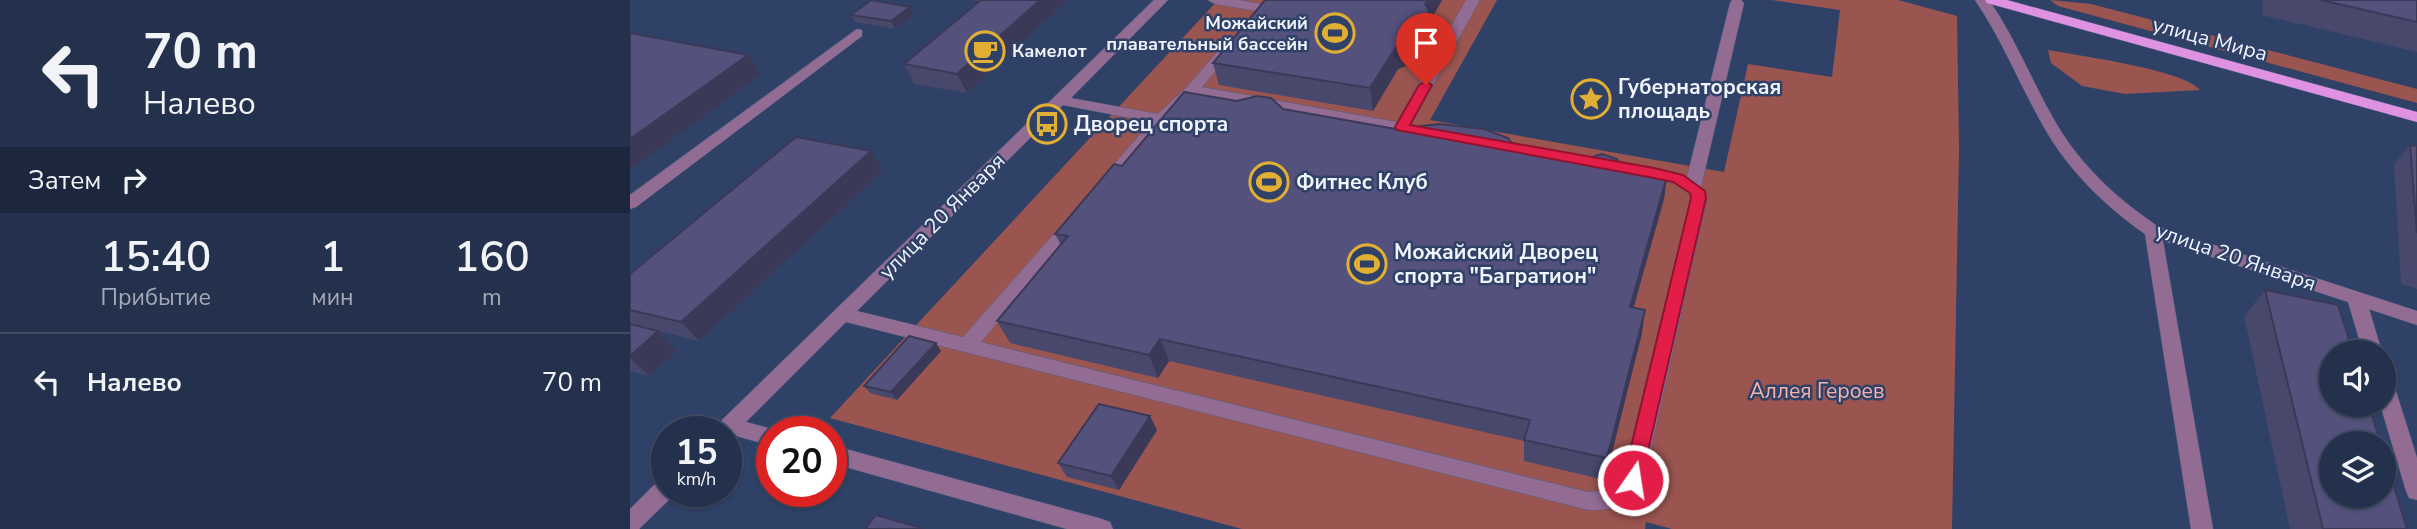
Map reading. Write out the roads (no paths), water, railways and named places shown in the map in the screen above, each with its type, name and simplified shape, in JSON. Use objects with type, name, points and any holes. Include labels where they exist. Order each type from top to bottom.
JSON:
[{"type":"main road","name":"улица Мира","points":[[1992,0],[2417,117]]},
{"type":"street","name":"улица 20 Января","points":[[739,416],[1161,0]]},
{"type":"street","points":[[1215,0],[1262,8]]},
{"type":"street","points":[[1402,127],[1473,0]]},
{"type":"street","name":"улица 20 Января","points":[[1982,0],[2001,24],[2054,132],[2091,177],[2133,218],[2153,231],[2417,318]]},
{"type":"street","points":[[1693,187],[1737,3]]},
{"type":"street","points":[[630,203],[857,33]]},
{"type":"street","points":[[968,344],[1162,119],[1192,90],[1236,38]]},
{"type":"street","points":[[842,314],[1588,501],[1608,502],[1625,494],[1633,480],[1699,198],[1693,187],[1678,178],[1654,173],[1192,90]]},
{"type":"street","points":[[1060,100],[1162,119]]},
{"type":"street","points":[[2153,231],[2202,529]]},
{"type":"street","points":[[2356,298],[2369,340]]},
{"type":"street","points":[[2394,417],[2417,491]]},
{"type":"street","points":[[847,458],[1102,529]]},
{"type":"street","points":[[630,523],[651,503]]},
{"type":"place","name":"Можайский плавательный бассейн","points":[[1335,33]]},
{"type":"place","name":"Камелот","points":[[985,51]]},
{"type":"place","name":"Губернаторская площадь","points":[[1591,99]]},
{"type":"place","name":"Дворец спорта","points":[[1047,124]]},
{"type":"place","name":"Фитнес Клуб","points":[[1269,182]]},
{"type":"place","name":"Можайский Дворец спорта \"Багратион\"","points":[[1367,264]]},
{"type":"park label","name":"Аллея Героев","points":[[1817,391]]}]
